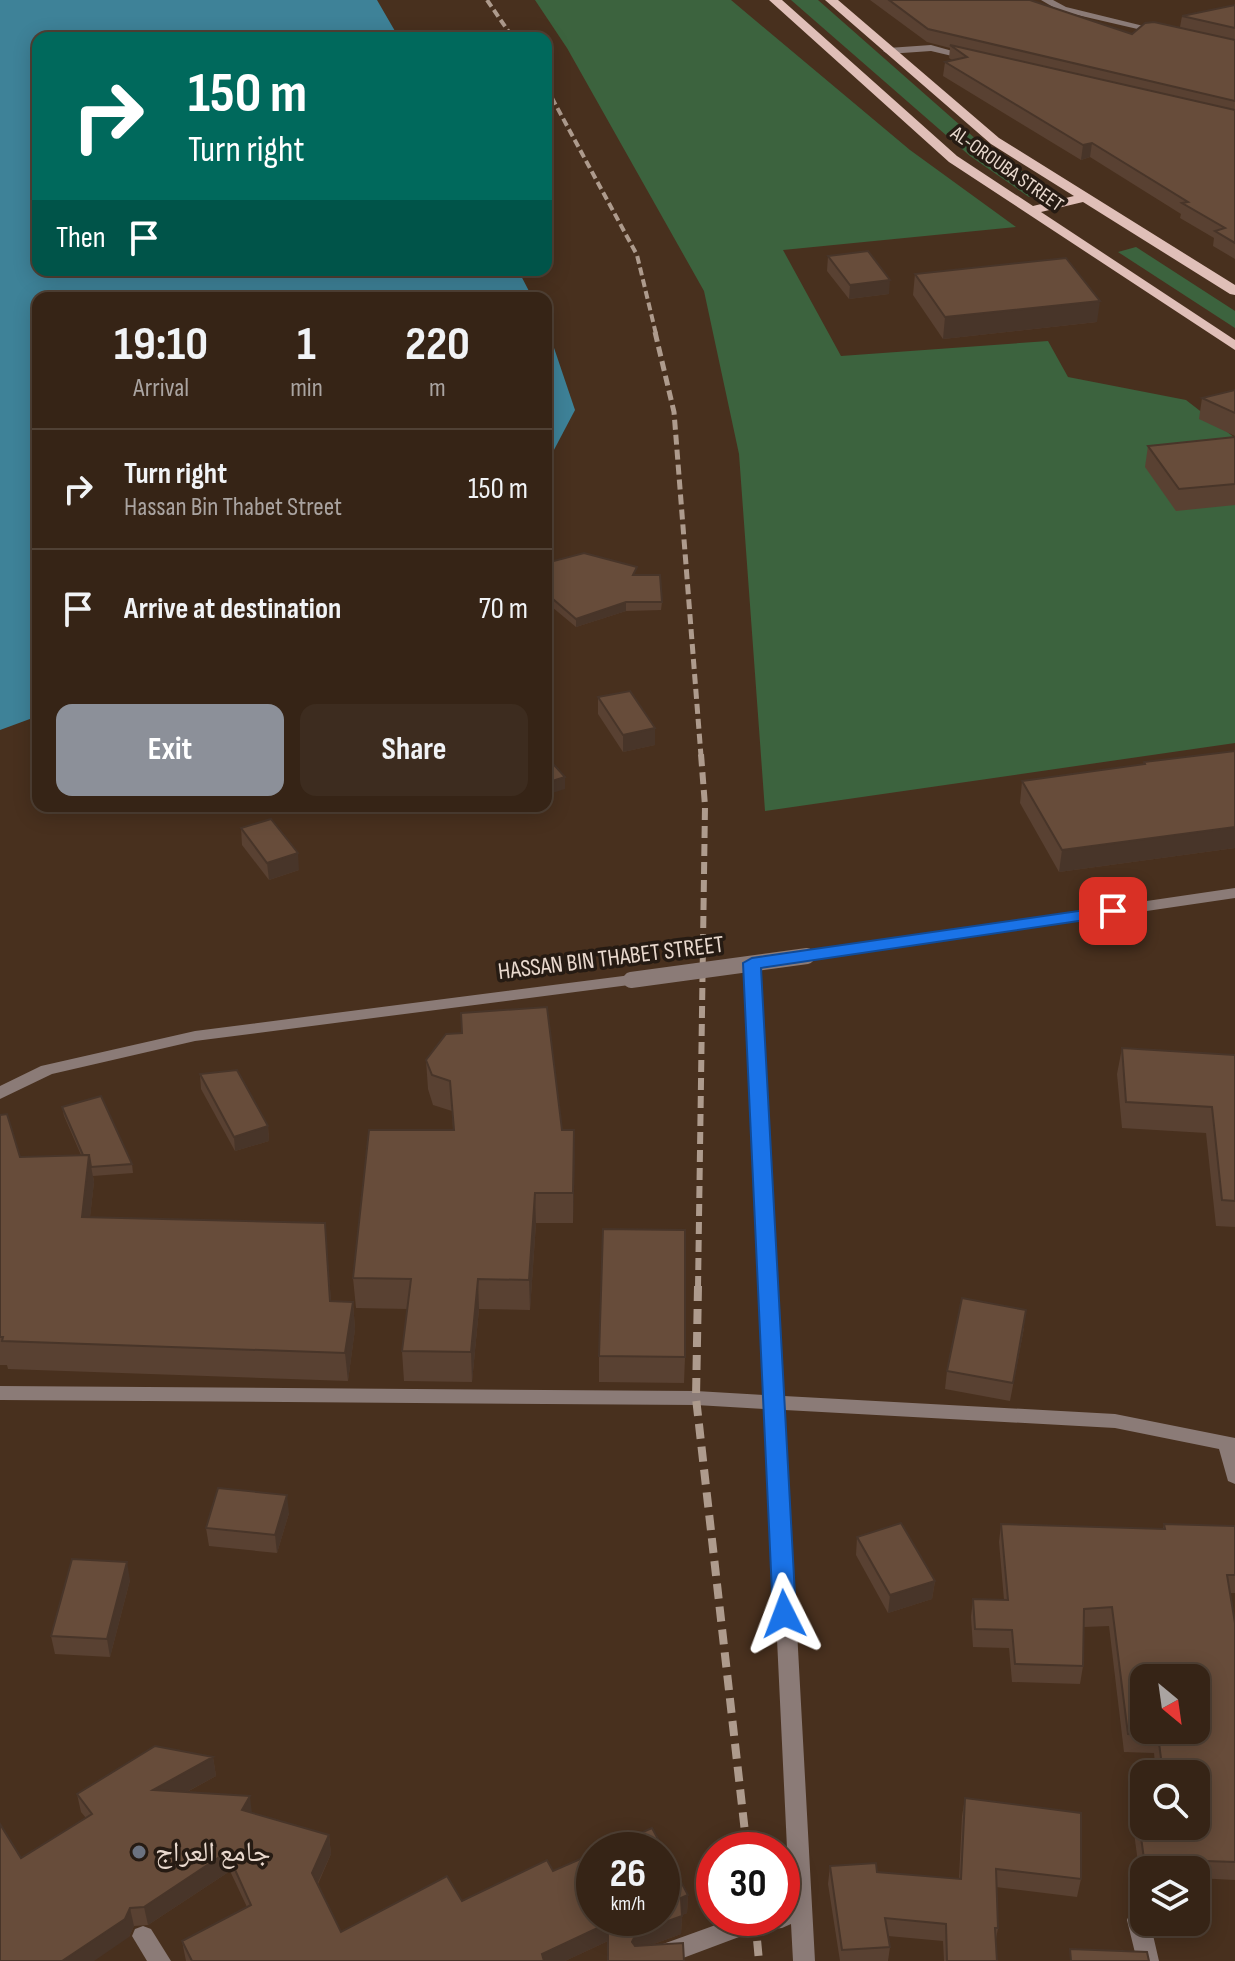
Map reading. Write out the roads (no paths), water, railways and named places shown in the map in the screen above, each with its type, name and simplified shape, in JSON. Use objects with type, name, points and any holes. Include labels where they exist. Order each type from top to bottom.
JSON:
[{"type":"main road","name":"AL-OROUBA STREET","points":[[775,0],[953,159],[1235,346]]},
{"type":"main road","name":"AL-OROUBA STREET","points":[[831,0],[995,141],[1235,291]]},
{"type":"main road","points":[[1032,210],[1086,197]]},
{"type":"street","points":[[1046,0],[1063,9],[1178,35]]},
{"type":"street","points":[[888,51],[931,48],[976,58]]},
{"type":"street","name":"HASSAN BIN THABET STREET","points":[[0,1093],[47,1070],[195,1036],[807,956],[1235,893]]},
{"type":"street","points":[[752,963],[773,1403],[786,1832]]},
{"type":"street","points":[[0,1393],[696,1398],[1115,1421],[1231,1444],[1235,1476]]},
{"type":"street","points":[[143,1936],[160,1961]]},
{"type":"street","points":[[646,1961],[714,1936]]},
{"type":"street","points":[[795,1936],[804,1961]]},
{"type":"street","points":[[1142,1936],[1148,1961]]},
{"type":"water","points":[[0,0],[377,0],[396,32],[32,32],[32,276],[521,276],[529,292],[32,292],[32,718],[0,730]]},
{"type":"water","points":[[552,342],[575,410],[552,454]]},
{"type":"railway","points":[[487,0],[509,32]]},
{"type":"railway","points":[[552,98],[637,255],[656,334]]},
{"type":"railway","points":[[655,332],[674,412],[701,756]]},
{"type":"railway","points":[[698,1288],[705,806],[701,754]]},
{"type":"railway","points":[[698,1286],[696,1398],[745,1832]]},
{"type":"railway","points":[[757,1936],[759,1961]]},
{"type":"place","name":"جامع العراج","points":[[139,1852]]}]
